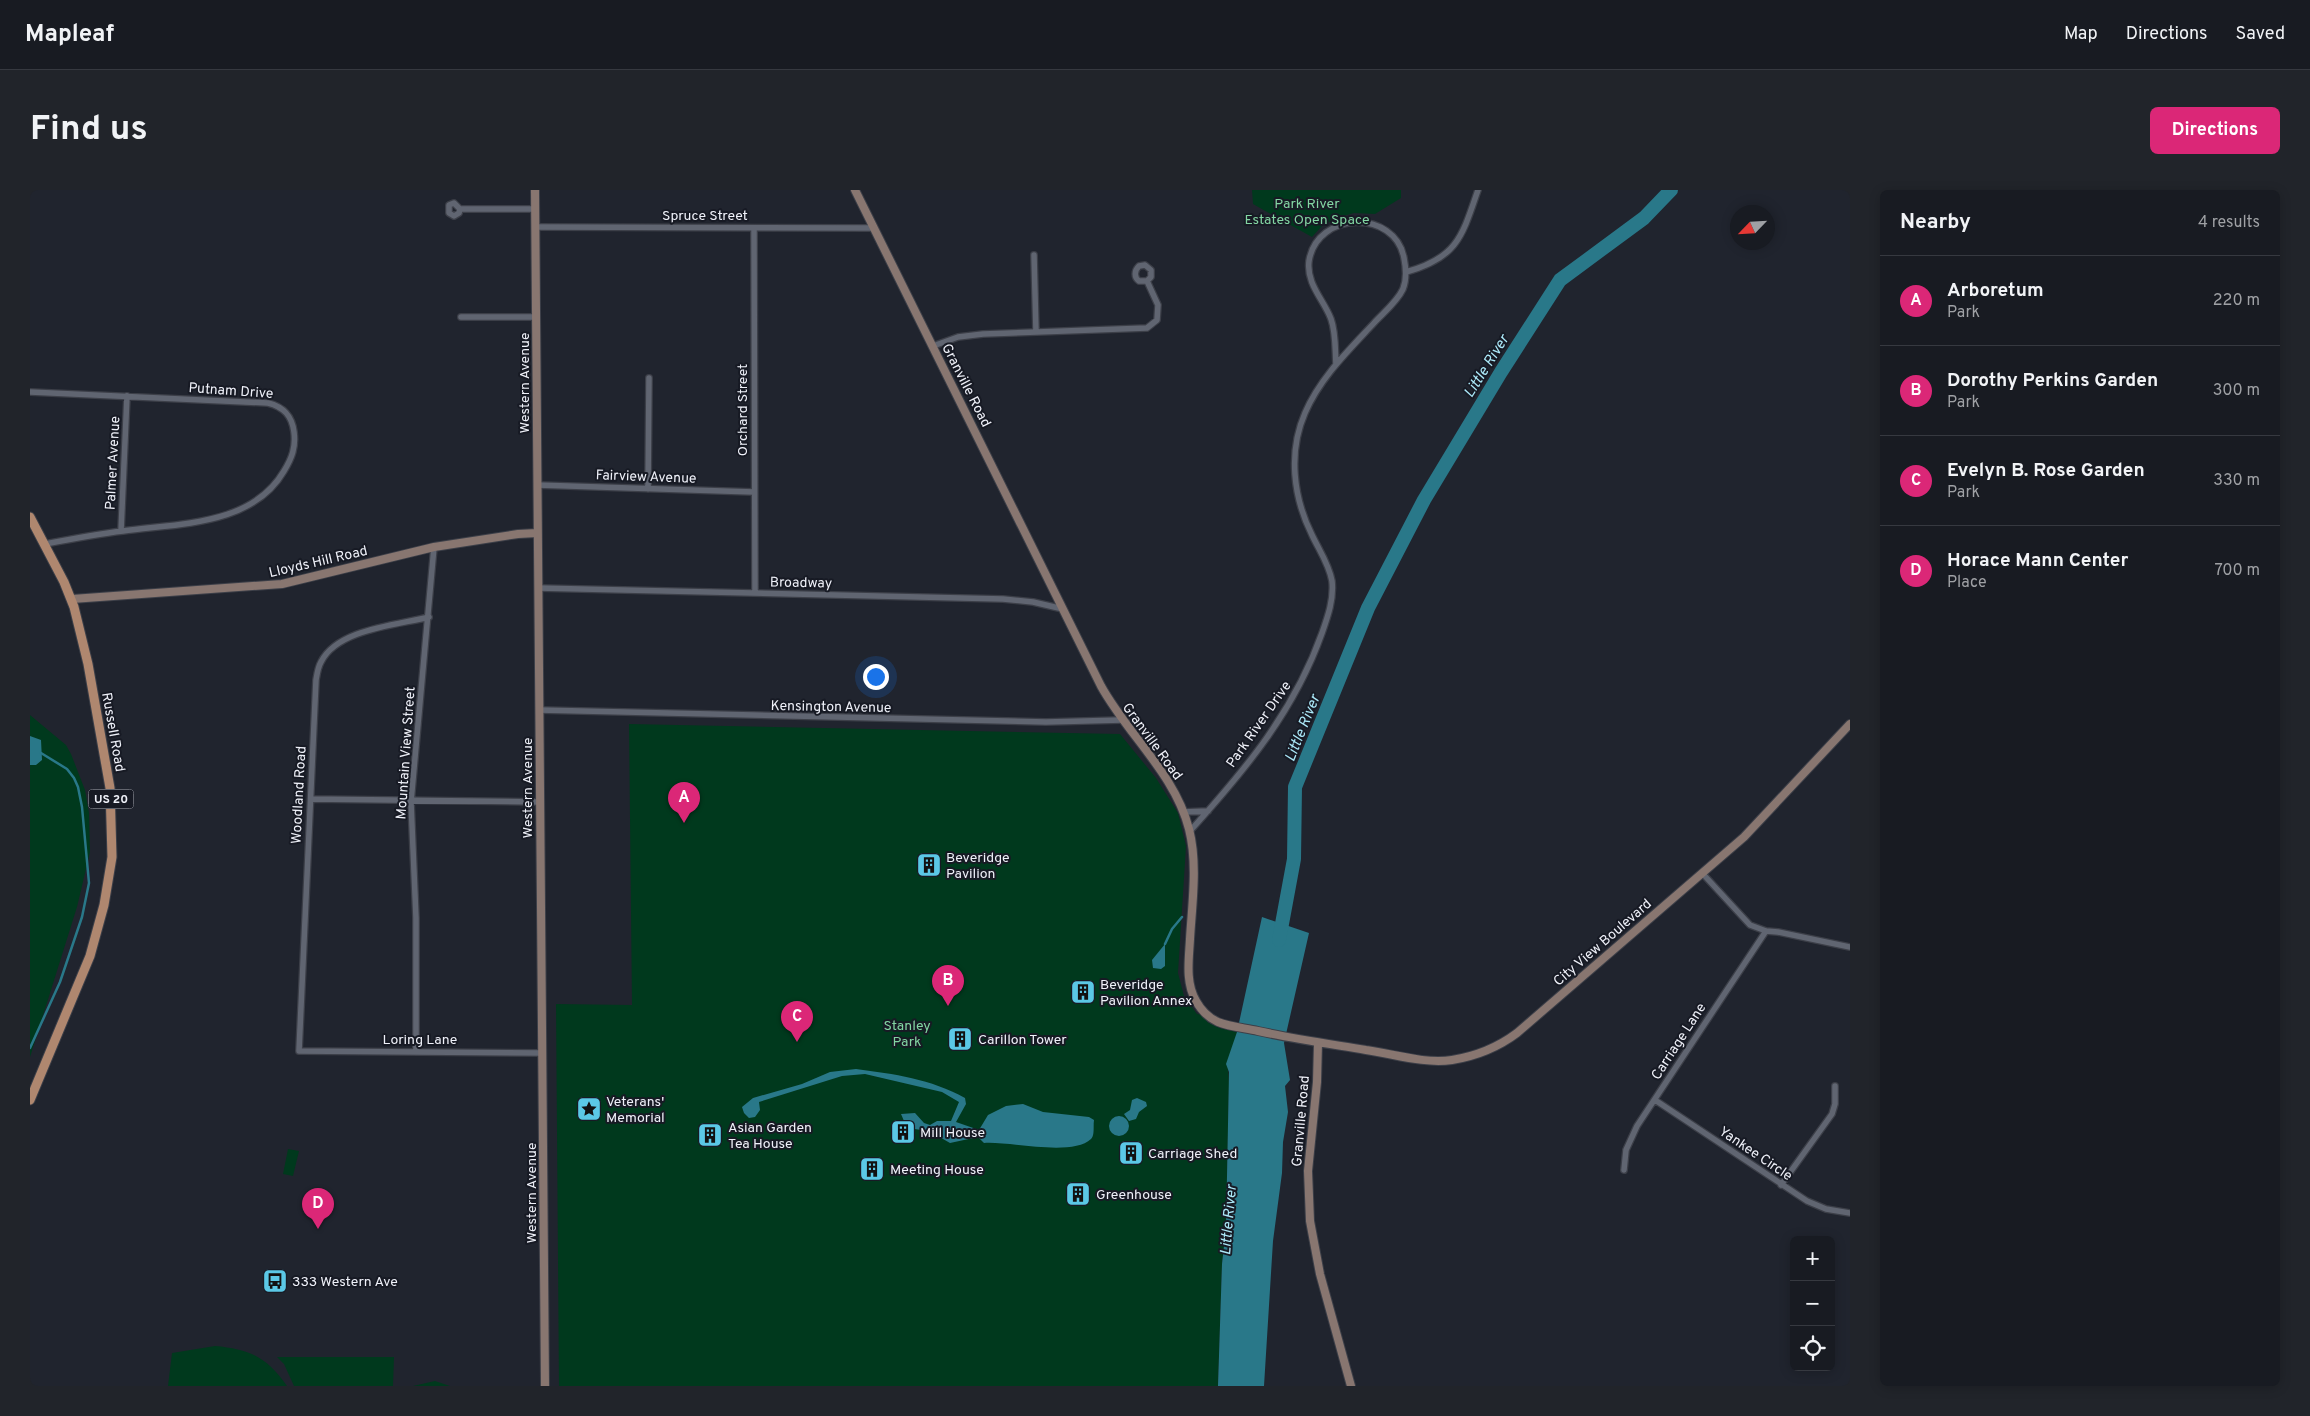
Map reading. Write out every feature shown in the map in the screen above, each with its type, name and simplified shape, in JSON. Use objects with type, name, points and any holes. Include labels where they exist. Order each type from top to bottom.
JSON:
[{"type":"main road","name":"Russell Road","points":[[30,517],[72,599],[88,664],[107,770],[112,812],[112,857],[104,905],[92,948],[30,1100]]},
{"type":"street","name":"Western Avenue","points":[[535,190],[545,1386]]},
{"type":"street","name":"Granville Road","points":[[855,190],[1110,702],[1170,783],[1183,812],[1190,831],[1193,881],[1189,965],[1190,987],[1197,1003],[1205,1012],[1224,1024],[1318,1043],[1317,1082],[1308,1171],[1310,1215],[1320,1274],[1351,1386]]},
{"type":"street","points":[[1406,272],[1427,266],[1449,252],[1462,232],[1478,190]]},
{"type":"street","points":[[460,209],[535,209]]},
{"type":"street","name":"Park River Drive","points":[[1190,831],[1266,740],[1295,694],[1312,660],[1329,611],[1332,591],[1330,575],[1301,508],[1296,480],[1297,438],[1305,413],[1318,389],[1336,364],[1399,296],[1404,287],[1406,272],[1404,257],[1399,245],[1388,233],[1379,228],[1358,222],[1348,222],[1334,227],[1319,241],[1311,255],[1309,271],[1313,287],[1332,323],[1336,364]]},
{"type":"street","name":"Spruce Street","points":[[536,227],[874,228]]},
{"type":"street","name":"Orchard Street","points":[[754,228],[755,593]]},
{"type":"street","points":[[1034,256],[1036,332]]},
{"type":"street","points":[[934,346],[966,336],[1136,329],[1150,326],[1157,320],[1159,308],[1147,281]]},
{"type":"street","points":[[461,317],[536,317]]},
{"type":"street","points":[[648,489],[649,378]]},
{"type":"street","name":"Putnam Drive","points":[[30,392],[277,406],[285,411],[291,420],[295,446],[289,464],[276,484],[262,498],[241,510],[191,522],[121,531],[45,544]]},
{"type":"street","name":"Palmer Avenue","points":[[121,531],[127,396]]},
{"type":"street","name":"Fairview Avenue","points":[[537,485],[754,492]]},
{"type":"street","name":"Lloyds Hill Road","points":[[72,599],[275,585],[304,580],[434,547],[518,534],[537,533]]},
{"type":"street","name":"Mountain View Street","points":[[416,1052],[416,918],[411,802],[434,547]]},
{"type":"street","name":"Broadway","points":[[538,588],[1003,599],[1033,602],[1063,609]]},
{"type":"street","name":"Woodland Road","points":[[299,1051],[316,680],[321,660],[340,641],[353,635],[429,617]]},
{"type":"street","name":"Kensington Avenue","points":[[539,710],[1036,722],[1122,720]]},
{"type":"street","name":"City View Boulevard","points":[[1318,1043],[1434,1060],[1450,1060],[1486,1052],[1502,1044],[1703,874],[1744,836],[1850,724]]},
{"type":"street","points":[[311,799],[411,802],[540,802]]},
{"type":"street","points":[[1183,812],[1208,811]]},
{"type":"street","points":[[1703,874],[1750,925],[1766,931],[1850,947]]},
{"type":"street","name":"Carriage Lane","points":[[1624,1170],[1626,1150],[1638,1126],[1766,931]]},
{"type":"street","name":"Loring Lane","points":[[299,1051],[542,1053]]},
{"type":"street","points":[[1781,1185],[1832,1114],[1835,1104],[1835,1086]]},
{"type":"street","name":"Yankee Circle","points":[[1655,1100],[1781,1185],[1821,1207],[1850,1214]]},
{"type":"green space","name":"Park River Estates Open Space","points":[[1252,190],[1401,190],[1401,198],[1375,214],[1354,213],[1336,218],[1322,226],[1312,237],[1253,204]]},
{"type":"green space","points":[[30,715],[66,745],[71,754],[85,790],[89,813],[90,852],[77,907],[30,1057]]},
{"type":"green space","name":"Stanley Park","points":[[629,724],[1120,734],[1156,778],[1178,813],[1186,846],[1178,973],[1184,996],[1197,1014],[1209,1016],[1207,1022],[1220,1028],[1237,1032],[1228,1066],[1226,1228],[1222,1264],[1218,1386],[559,1386],[556,1004],[632,1005]]},
{"type":"green space","points":[[288,1149],[299,1151],[293,1176],[283,1174]]},
{"type":"green space","points":[[215,1346],[238,1349],[256,1356],[272,1368],[287,1386],[168,1386],[172,1353]]},
{"type":"green space","points":[[277,1357],[394,1357],[393,1386],[294,1386],[284,1364]]},
{"type":"green space","points":[[435,1381],[450,1386],[413,1386]]},
{"type":"water","points":[[30,736],[41,740],[42,760],[36,765],[30,765]]},
{"type":"water","points":[[1262,917],[1309,933],[1284,1043],[1290,1080],[1285,1086],[1288,1112],[1283,1142],[1282,1173],[1273,1241],[1264,1386],[1218,1386],[1222,1264],[1226,1228],[1229,1072],[1226,1064],[1237,1032]]},
{"type":"water","points":[[1165,944],[1165,966],[1161,969],[1153,968],[1152,960]]},
{"type":"water","points":[[856,1069],[912,1078],[939,1086],[965,1098],[966,1104],[956,1122],[979,1130],[988,1115],[1006,1106],[1023,1104],[1043,1112],[1089,1117],[1094,1120],[1093,1135],[1091,1139],[1082,1144],[1055,1148],[984,1143],[978,1137],[950,1143],[929,1131],[907,1128],[901,1114],[915,1113],[924,1123],[930,1125],[937,1121],[951,1121],[959,1102],[942,1092],[865,1074],[842,1076],[759,1102],[760,1110],[755,1117],[749,1118],[744,1113],[742,1107],[753,1098],[802,1084],[830,1072]]},
{"type":"water","points":[[1137,1098],[1146,1102],[1147,1106],[1139,1112],[1136,1119],[1129,1121],[1124,1114],[1130,1110],[1132,1100]]},
{"type":"water","points":[[1119,1116],[1126,1119],[1129,1126],[1126,1133],[1119,1136],[1112,1133],[1109,1126],[1112,1119]]},
{"type":"waterway","name":"Little River","points":[[1279,940],[1294,859],[1295,787],[1368,608],[1424,500],[1501,372],[1560,280],[1644,218],[1671,190]]},
{"type":"waterway","points":[[30,1048],[60,982],[82,917],[89,883],[82,807],[78,787],[67,769],[41,753]]},
{"type":"waterway","points":[[1165,944],[1172,929],[1182,917]]},
{"type":"place","name":"Arboretum","points":[[684,823]]},
{"type":"place","name":"Beveridge Pavilion","points":[[929,865]]},
{"type":"place","name":"Beveridge Pavilion Annex","points":[[1083,992]]},
{"type":"place","name":"Dorothy Perkins Garden","points":[[948,1006]]},
{"type":"place","name":"Carillon Tower","points":[[960,1039]]},
{"type":"place","name":"Evelyn B. Rose Garden","points":[[797,1042]]},
{"type":"place","name":"Veterans' Memorial","points":[[589,1109]]},
{"type":"place","name":"Mill House","points":[[903,1132]]},
{"type":"place","name":"Asian Garden Tea House","points":[[710,1135]]},
{"type":"place","name":"Carriage Shed","points":[[1131,1153]]},
{"type":"place","name":"Meeting House","points":[[872,1169]]},
{"type":"place","name":"Greenhouse","points":[[1078,1194]]},
{"type":"place","name":"Horace Mann Center","points":[[318,1229]]},
{"type":"place","name":"333 Western Ave","points":[[275,1281]]}]
